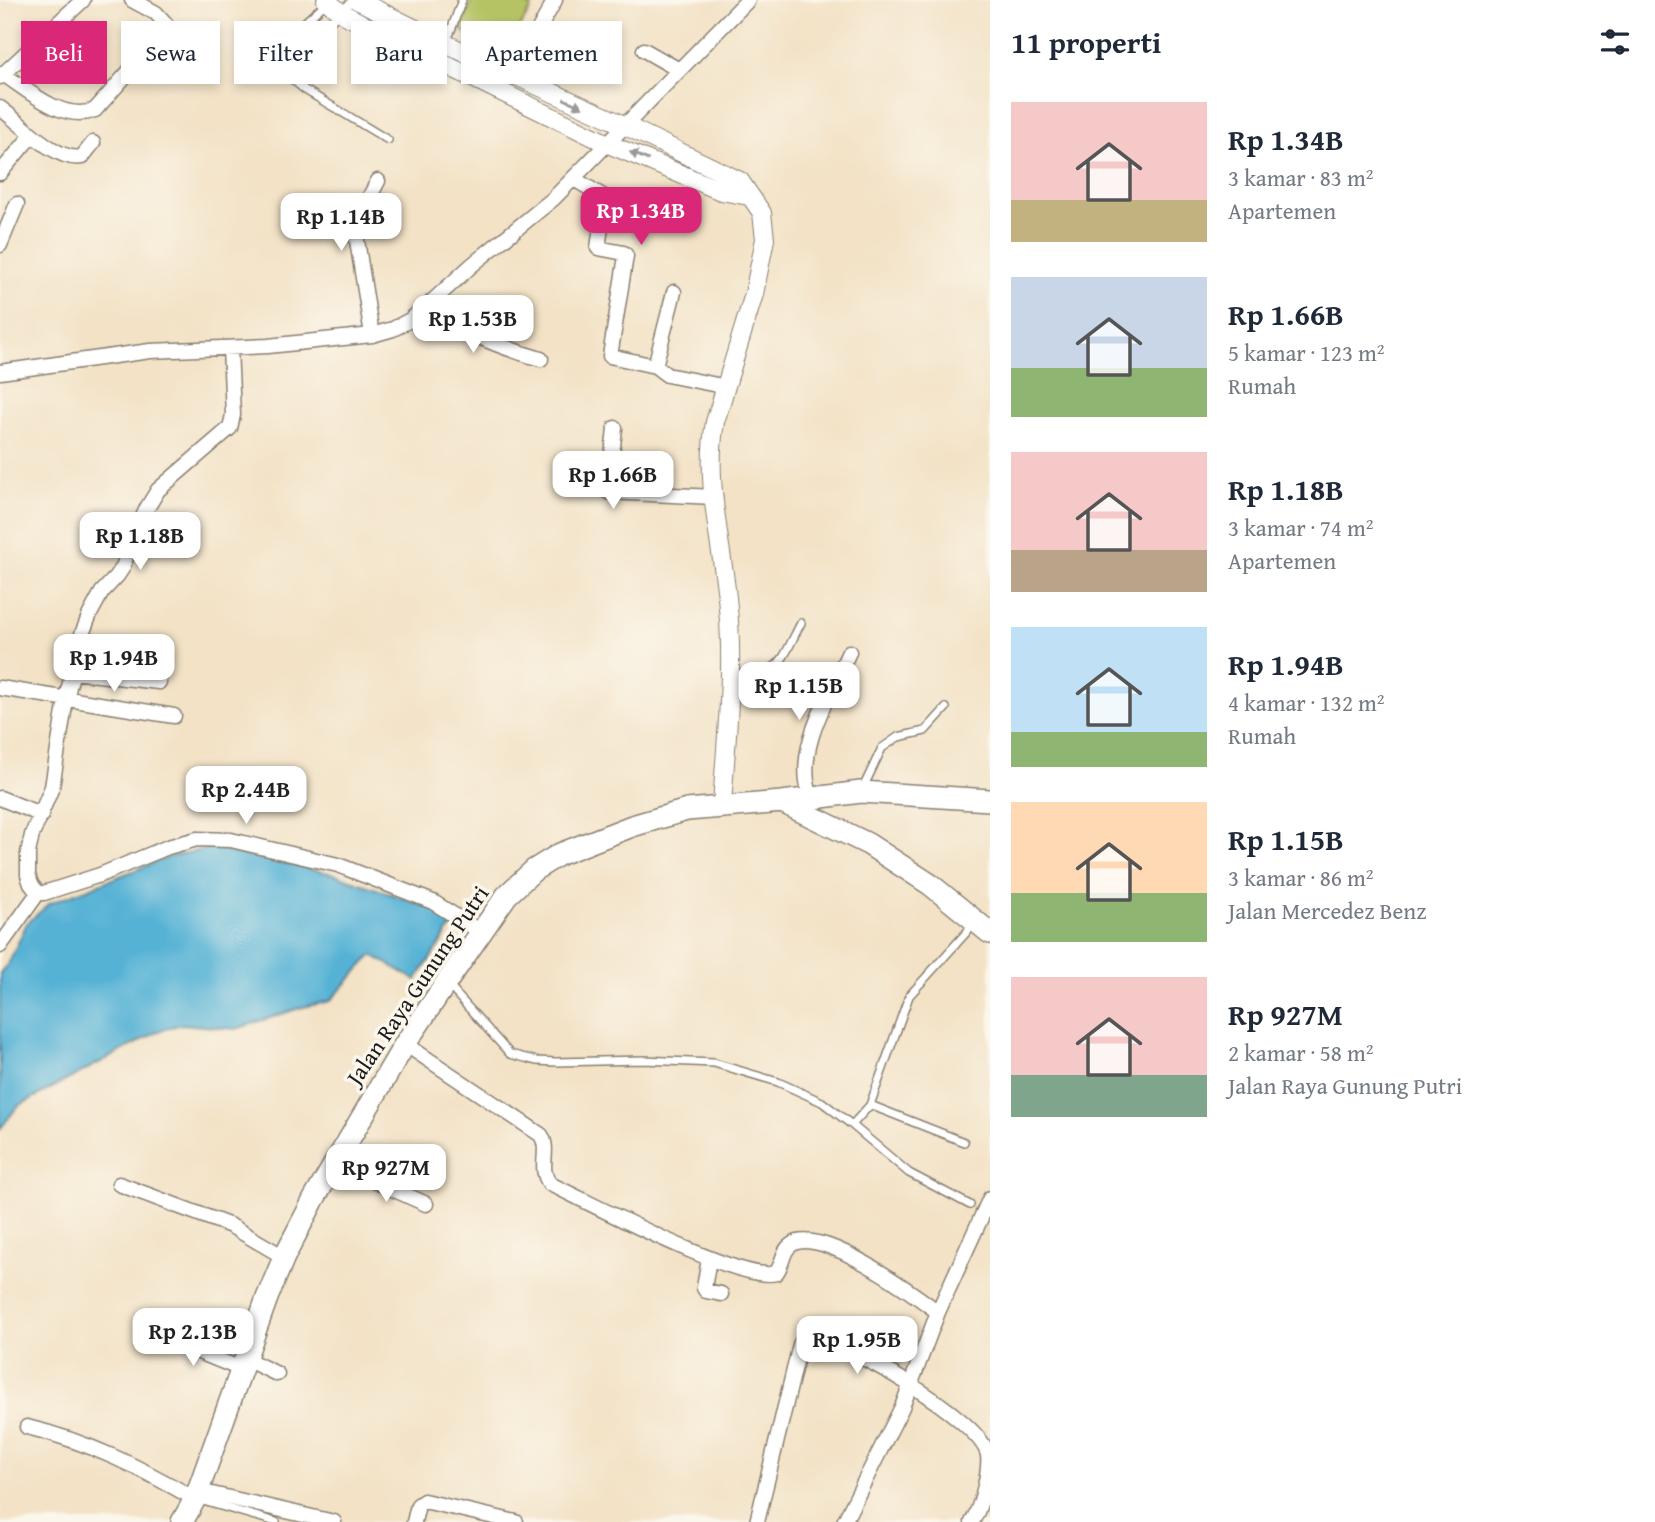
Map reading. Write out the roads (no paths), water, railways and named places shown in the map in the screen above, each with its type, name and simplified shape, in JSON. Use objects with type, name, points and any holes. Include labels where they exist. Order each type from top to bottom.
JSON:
[{"type":"main road","points":[[782,802],[861,792],[990,800]]},
{"type":"main road","name":"Jalan Raya Gunung Putri","points":[[182,1522],[197,1495],[284,1257],[405,1044],[507,895],[534,870],[560,854],[632,826],[687,810],[782,802],[868,844],[931,885],[983,927]]},
{"type":"street","points":[[83,0],[1,76],[64,112],[80,115],[95,110],[166,30],[166,24],[156,13],[132,0]]},
{"type":"street","points":[[543,21],[555,0]]},
{"type":"street","points":[[0,372],[150,351],[230,348],[372,335],[393,329],[425,308],[574,179],[606,142],[626,126],[748,0]]},
{"type":"street","points":[[347,3],[390,21]]},
{"type":"street","points":[[347,3],[360,21]]},
{"type":"street","points":[[347,3],[360,21]]},
{"type":"street","points":[[644,50],[679,70]]},
{"type":"street","points":[[447,67],[606,142],[721,191],[749,195]]},
{"type":"street","points":[[531,84],[736,178],[762,214],[765,239],[754,294],[711,440],[728,609],[730,675],[722,806]]},
{"type":"street","points":[[0,108],[33,135],[57,151],[74,158],[82,157],[93,142]]},
{"type":"street","points":[[0,173],[33,135]]},
{"type":"street","points":[[574,179],[611,201],[601,227],[598,248],[624,253],[626,256],[610,356],[655,366],[667,375],[727,387]]},
{"type":"street","points":[[372,335],[356,234],[361,212],[378,181]]},
{"type":"street","points":[[0,244],[17,204]]},
{"type":"street","points":[[655,366],[674,292]]},
{"type":"street","points":[[425,308],[454,327],[541,359]]},
{"type":"street","points":[[38,893],[31,884],[27,863],[33,835],[57,767],[66,699],[82,634],[96,602],[123,567],[139,524],[158,490],[230,428],[233,415],[230,348]]},
{"type":"street","points":[[615,428],[607,489],[609,493],[715,497]]},
{"type":"street","points":[[811,797],[804,774],[809,743],[849,652]]},
{"type":"street","points":[[73,672],[159,682]]},
{"type":"street","points":[[0,688],[174,716]]},
{"type":"street","points":[[0,798],[42,815]]},
{"type":"street","points":[[0,945],[38,893],[66,888],[167,847],[197,839],[231,840],[338,865],[433,902],[481,932]]},
{"type":"street","points":[[405,1044],[541,1135],[546,1146],[544,1174],[550,1184],[709,1259],[749,1272],[771,1275],[780,1268],[790,1245],[801,1241],[823,1243],[873,1268],[938,1312]]},
{"type":"street","points":[[335,1163],[426,1204]]},
{"type":"street","points":[[119,1184],[220,1222],[284,1257]]},
{"type":"street","points":[[844,1522],[890,1433],[938,1312],[990,1198]]},
{"type":"street","points":[[709,1259],[704,1288],[706,1292],[721,1294]]},
{"type":"street","points":[[157,1335],[277,1374]]},
{"type":"street","points":[[757,1522],[804,1339],[811,1337],[845,1349],[937,1400],[974,1431],[986,1450],[988,1462],[982,1497],[972,1522]]},
{"type":"street","points":[[27,1427],[84,1445],[197,1495],[334,1522]]},
{"type":"street","points":[[414,1522],[418,1505],[424,1501],[516,1522]]},
{"type":"lane","points":[[447,41],[462,0]]},
{"type":"lane","points":[[329,21],[347,3]]},
{"type":"lane","points":[[316,21],[347,3]]},
{"type":"lane","points":[[298,84],[326,104],[387,140]]},
{"type":"lane","points":[[730,675],[761,673],[775,668],[801,623]]},
{"type":"lane","points":[[861,792],[882,748],[898,737],[925,731],[946,708]]},
{"type":"lane","points":[[852,1125],[870,1105],[909,996],[983,927]]},
{"type":"lane","points":[[446,983],[510,1054],[537,1061],[556,1062],[643,1060],[713,1063],[778,1082],[822,1102],[909,1173],[970,1205]]},
{"type":"lane","points":[[870,1105],[964,1142]]},
{"type":"lane","points":[[197,1495],[276,1522]]},
{"type":"water","points":[[210,848],[334,874],[442,912],[454,923],[416,980],[372,955],[330,1001],[236,1029],[182,1024],[161,1030],[18,1106],[0,1129],[0,973],[8,964],[27,923],[50,903],[169,857]]}]
